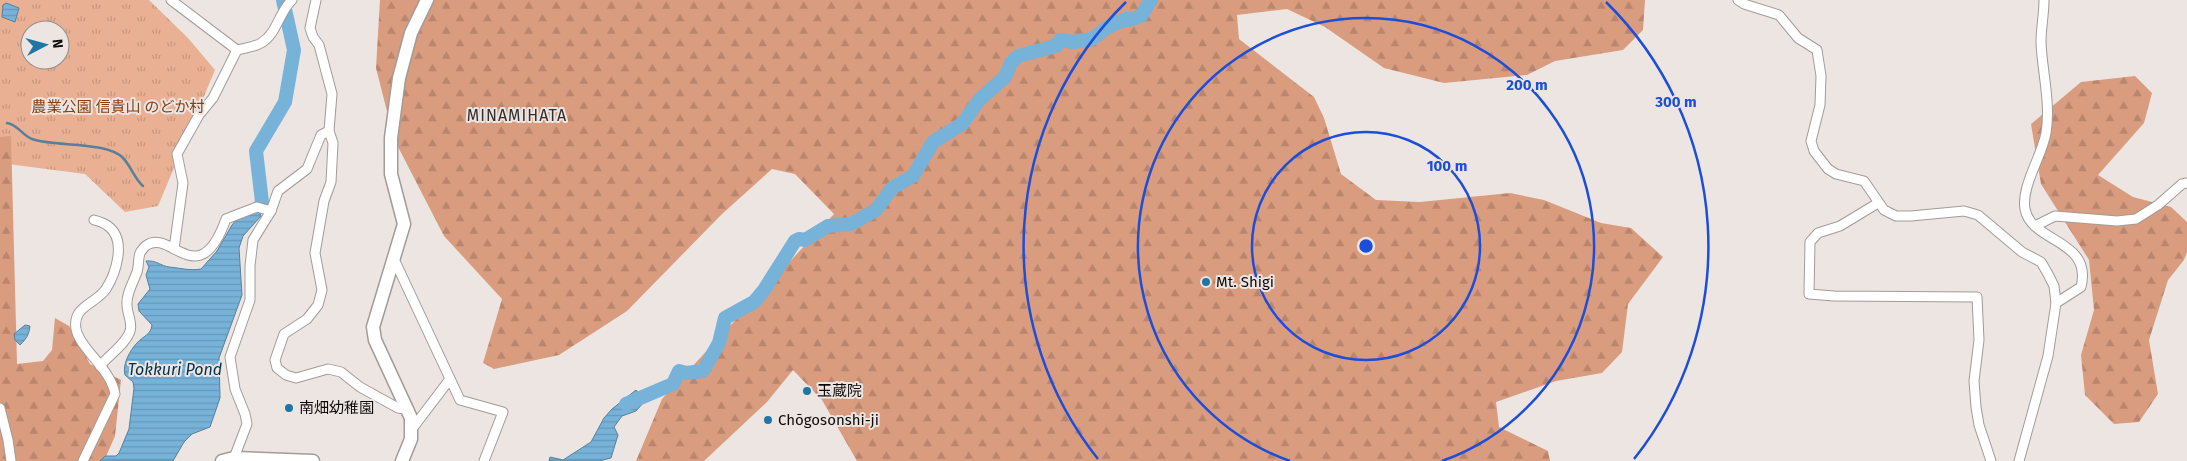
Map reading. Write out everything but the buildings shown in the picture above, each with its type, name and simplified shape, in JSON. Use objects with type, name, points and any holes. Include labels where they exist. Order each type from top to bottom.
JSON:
[{"type":"main road","points":[[402,461],[409,444],[412,429],[408,410],[376,343],[373,331],[374,319],[392,257],[404,224],[391,174],[391,138],[398,78],[411,33],[427,0]]},
{"type":"main road","points":[[228,460],[313,461]]},
{"type":"street","points":[[171,0],[237,50]]},
{"type":"street","points":[[174,250],[182,183],[177,154],[199,115],[213,98],[237,50],[261,43],[273,31],[282,11],[292,0]]},
{"type":"street","points":[[316,0],[310,28],[319,45],[332,94],[329,131],[333,143],[332,182],[324,201],[315,254],[322,290],[318,305],[307,319],[284,334],[275,360],[277,368],[286,375],[296,378],[328,369],[341,372],[360,387],[398,408],[408,410]]},
{"type":"street","points":[[1738,0],[1744,4],[1779,15],[1798,38],[1817,50],[1821,76],[1820,105],[1811,141],[1814,151],[1828,169],[1836,174],[1864,181],[1884,210],[1896,216],[1964,211],[1978,215],[2022,252],[2042,262],[2054,286],[2056,303],[2048,356],[2020,461]]},
{"type":"street","points":[[2044,0],[2041,42],[2047,116],[2046,133],[2025,198],[2025,210],[2036,226],[2075,255],[2081,266],[2083,279],[2080,287],[2056,303]]},
{"type":"street","points":[[228,460],[247,424],[235,389],[230,357],[250,300],[250,266],[253,240],[271,211],[278,191],[307,169],[321,135],[329,131]]},
{"type":"street","points":[[2036,226],[2055,216],[2117,221],[2136,219],[2158,206],[2182,184],[2187,183]]},
{"type":"street","points":[[1878,203],[1840,226],[1818,233],[1810,242],[1809,294],[1834,296],[1977,297],[1979,340],[1974,390],[1979,425],[1991,461]]},
{"type":"street","points":[[100,366],[128,338],[131,328],[127,305],[129,293],[137,271],[140,252],[147,245],[156,242],[165,244],[182,255],[194,256],[204,253],[217,243],[226,219],[257,207],[271,211]]},
{"type":"street","points":[[83,461],[115,394],[114,387],[76,330],[76,318],[80,309],[106,289],[117,261],[119,248],[115,235],[109,226],[94,220]]},
{"type":"street","points":[[392,257],[460,400],[503,412],[484,461]]},
{"type":"street","points":[[412,429],[450,379]]},
{"type":"street","points":[[0,408],[11,461]]},
{"type":"green space","name":"農業公園 信貴山 のどか村","points":[[0,0],[149,0],[188,38],[215,70],[158,206],[125,212],[85,174],[0,163]]},
{"type":"green space","points":[[380,0],[1645,0],[1643,30],[1623,50],[1555,61],[1527,75],[1444,83],[1384,68],[1325,27],[1287,9],[1237,15],[1239,39],[1314,97],[1324,118],[1341,174],[1376,200],[1420,202],[1510,193],[1544,200],[1601,223],[1631,228],[1663,257],[1628,304],[1622,352],[1602,373],[1556,381],[1496,402],[1499,427],[1548,451],[1550,461],[857,461],[822,400],[793,370],[767,402],[704,461],[636,461],[662,399],[834,214],[795,174],[772,169],[722,214],[627,311],[559,355],[494,369],[483,363],[502,299],[444,236],[394,139],[376,68]]},
{"type":"green space","points":[[2135,76],[2152,93],[2144,123],[2098,175],[2133,197],[2171,207],[2187,222],[2187,252],[2184,260],[2168,280],[2149,340],[2158,394],[2139,422],[2114,424],[2085,395],[2081,355],[2094,310],[2089,260],[2041,184],[2031,124],[2081,82]]},
{"type":"green space","points":[[11,136],[17,364],[43,361],[52,350],[55,318],[69,326],[90,364],[121,380],[115,436],[104,461],[0,461],[0,137]]},
{"type":"water","points":[[6,3],[19,8],[15,22],[2,17],[3,5]]},
{"type":"water","name":"Tokkuri Pond","points":[[259,211],[261,216],[243,236],[239,248],[242,295],[219,358],[220,398],[210,427],[192,434],[184,442],[173,461],[100,461],[105,456],[116,456],[119,453],[129,429],[134,388],[133,382],[125,375],[124,371],[127,358],[139,341],[148,333],[152,325],[139,311],[138,304],[150,289],[146,275],[149,267],[146,261],[189,270],[201,269],[217,251],[237,219]]},
{"type":"water","points":[[25,325],[30,326],[29,332],[26,339],[20,345],[15,340],[14,334]]},
{"type":"water","points":[[636,390],[644,402],[636,411],[622,416],[614,427],[618,435],[611,458],[599,461],[549,461],[550,457],[563,460],[591,442],[604,418],[612,409]]},
{"type":"waterway","points":[[260,206],[262,202],[256,151],[285,102],[294,50],[283,0]]},
{"type":"waterway","points":[[626,404],[673,384],[679,371],[686,373],[703,371],[719,343],[725,318],[754,302],[764,290],[795,241],[799,239],[805,240],[828,226],[851,224],[876,210],[892,188],[913,176],[933,142],[962,124],[979,100],[1005,77],[1011,63],[1018,56],[1056,46],[1060,40],[1073,42],[1092,39],[1108,27],[1126,19],[1129,20],[1141,16],[1151,0]]},
{"type":"waterway","points":[[7,123],[32,139],[105,149],[115,153],[126,161],[143,186]]},
{"type":"place","name":"Mt. Shigi","points":[[1206,282]]},
{"type":"place","name":"玉蔵院","points":[[807,391]]},
{"type":"place","name":"南畑幼稚園","points":[[289,408]]},
{"type":"place","name":"Chōgosonshi-ji","points":[[768,420]]},
{"type":"district","name":"MINAMIHATA","points":[[517,115]]}]
